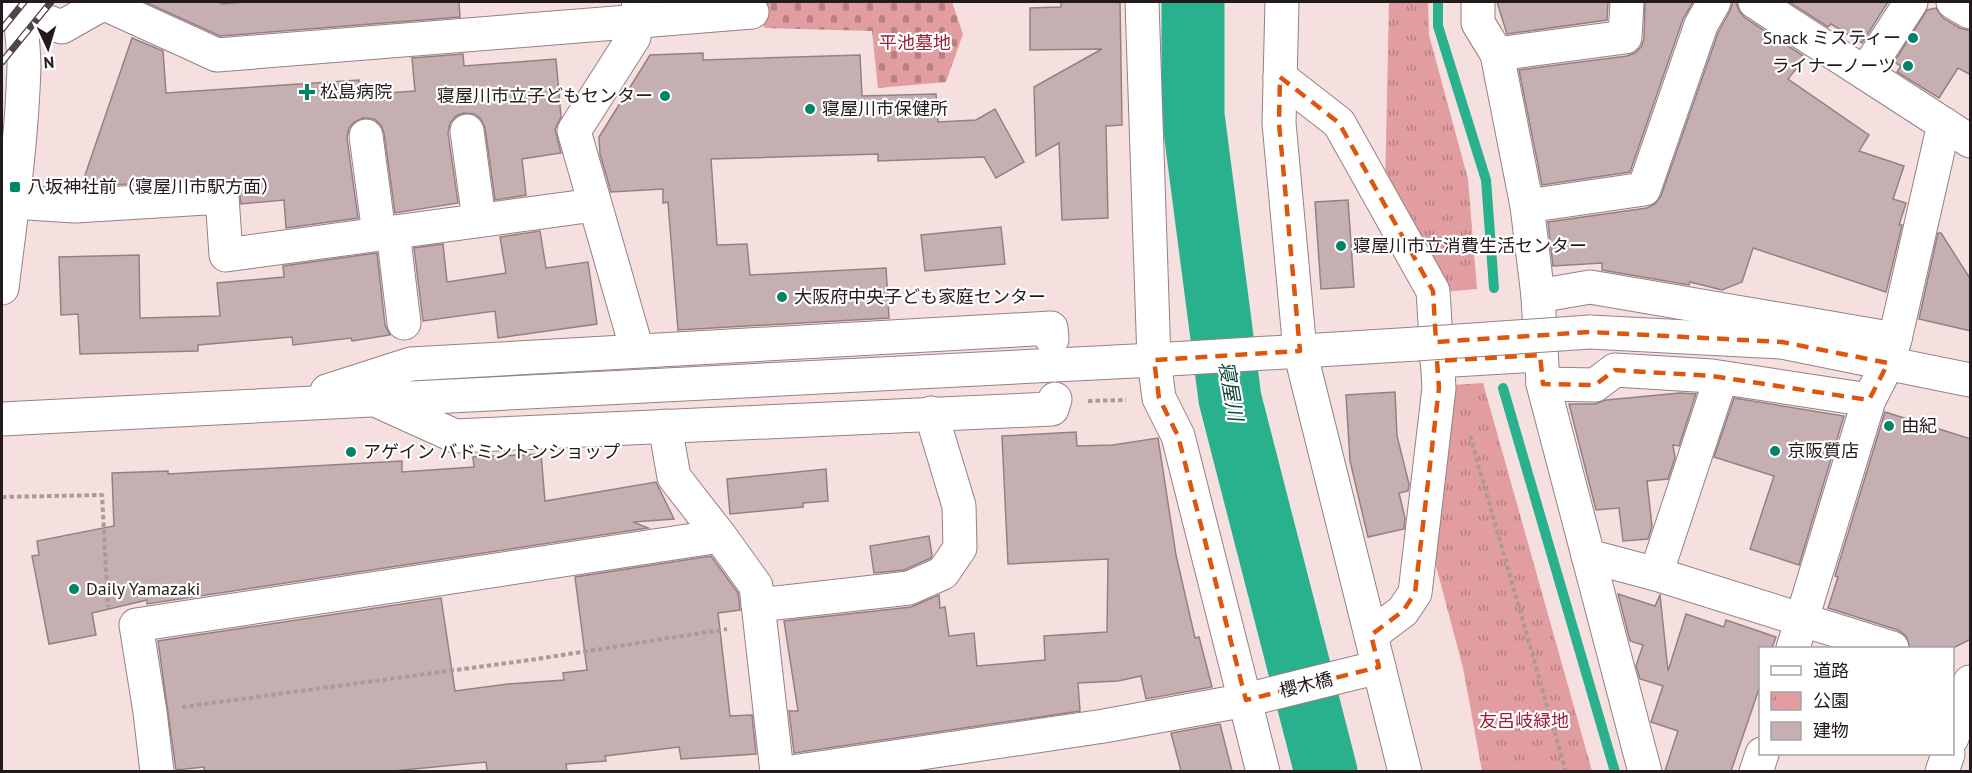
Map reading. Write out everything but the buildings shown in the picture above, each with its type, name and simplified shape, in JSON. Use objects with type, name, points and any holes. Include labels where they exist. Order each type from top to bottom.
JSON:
[{"type":"street","points":[[1142,2],[1167,359],[1159,398],[1178,436],[1254,698],[1263,771]]},
{"type":"street","points":[[1282,2],[1278,123],[1290,351],[1371,635],[1365,671],[1405,771]]},
{"type":"street","points":[[1478,2],[1478,23],[1497,54],[1527,206],[1538,296],[1541,370],[1645,771]]},
{"type":"street","points":[[1497,54],[1625,37],[1628,2]]},
{"type":"street","points":[[1527,206],[1644,189],[1701,25],[1714,2]]},
{"type":"street","points":[[1755,2],[1957,132],[1891,351],[1869,400],[1797,635]]},
{"type":"street","points":[[1865,73],[1911,2]]},
{"type":"street","points":[[1953,2],[1971,12]]},
{"type":"street","points":[[15,5],[62,27],[106,3],[218,56],[638,11],[752,12]]},
{"type":"street","points":[[2,288],[24,66],[15,5]]},
{"type":"street","points":[[637,350],[574,131],[634,37],[638,11]]},
{"type":"street","points":[[1280,77],[1339,123],[1433,291],[1427,352],[1439,388],[1415,593],[1403,611],[1371,635]]},
{"type":"street","points":[[467,131],[479,220]]},
{"type":"street","points":[[366,136],[404,322]]},
{"type":"street","points":[[12,202],[75,206],[222,197],[226,255],[594,205]]},
{"type":"street","points":[[1538,296],[1590,287],[1891,351],[1971,380]]},
{"type":"street","points":[[283,405],[411,364],[1051,328],[1052,339]]},
{"type":"street","points":[[2,419],[1290,351],[1427,352],[1590,332],[1782,342],[1891,351]]},
{"type":"street","points":[[1427,352],[1541,370],[1595,385],[1615,370],[1721,378],[1869,400]]},
{"type":"street","points":[[1656,574],[1721,378]]},
{"type":"street","points":[[377,400],[455,436],[1052,409],[1054,399]]},
{"type":"street","points":[[759,614],[909,588],[943,573],[960,548],[959,506],[931,413]]},
{"type":"street","points":[[665,426],[674,477],[756,586],[777,771]]},
{"type":"street","points":[[157,771],[136,626],[720,536]]},
{"type":"street","points":[[1588,556],[1656,574],[1797,635],[1885,647]]},
{"type":"street","points":[[1954,667],[1971,673]]},
{"type":"street","name":"櫻木橋","points":[[792,771],[1104,726],[1254,698],[1365,671]]},
{"type":"street","points":[[1954,735],[1971,682]]},
{"type":"street","points":[[1756,771],[1761,755]]},
{"type":"street","points":[[1942,771],[1947,755]]},
{"type":"path","points":[[1437,407],[1460,419],[1468,431],[1566,771]]},
{"type":"path","points":[[2,497],[102,495],[108,611]]},
{"type":"path","points":[[150,712],[537,659],[759,614]]},
{"type":"highlighted area","points":[[1280,77],[1339,123],[1433,291],[1436,342],[1590,332],[1782,342],[1888,363],[1869,400],[1712,376],[1615,370],[1595,385],[1543,384],[1540,355],[1437,361],[1439,388],[1415,593],[1403,611],[1371,635],[1379,667],[1246,700],[1178,436],[1159,398],[1154,360],[1300,351],[1279,123]]},
{"type":"green space","name":"平池墓地","points":[[763,2],[952,2],[963,34],[946,82],[878,88],[872,31],[764,28]]},
{"type":"green space","points":[[1389,2],[1428,2],[1429,35],[1468,179],[1477,289],[1440,292],[1385,187]]},
{"type":"green space","name":"友呂岐緑地","points":[[1483,383],[1592,771],[1482,771],[1463,668],[1431,547],[1453,385]]},
{"type":"waterway","name":"寝屋川","points":[[1193,2],[1193,115],[1230,399],[1326,772]]},
{"type":"waterway","points":[[1438,2],[1438,26],[1486,180],[1494,288]]},
{"type":"waterway","points":[[1503,388],[1615,772]]},
{"type":"railway","points":[[2,29],[24,2]]},
{"type":"railway","points":[[2,62],[51,2]]},
{"type":"place","name":"Snack ミスティー","points":[[1913,38]]},
{"type":"place","name":"ライナーノーツ","points":[[1908,66]]},
{"type":"place","name":"松島病院","points":[[307,92]]},
{"type":"place","name":"寝屋川市立子どもセンター","points":[[665,96]]},
{"type":"place","name":"寝屋川市保健所","points":[[810,109]]},
{"type":"place","name":"八坂神社前（寝屋川市駅方面）","points":[[15,187]]},
{"type":"place","name":"寝屋川市立消費生活センター","points":[[1341,246]]},
{"type":"place","name":"大阪府中央子ども家庭センター","points":[[782,297]]},
{"type":"place","name":"由紀","points":[[1889,426]]},
{"type":"place","name":"京阪質店","points":[[1775,451]]},
{"type":"place","name":"アゲイン バドミントンショップ","points":[[351,452]]},
{"type":"place","name":"Daily Yamazaki","points":[[74,589]]}]
